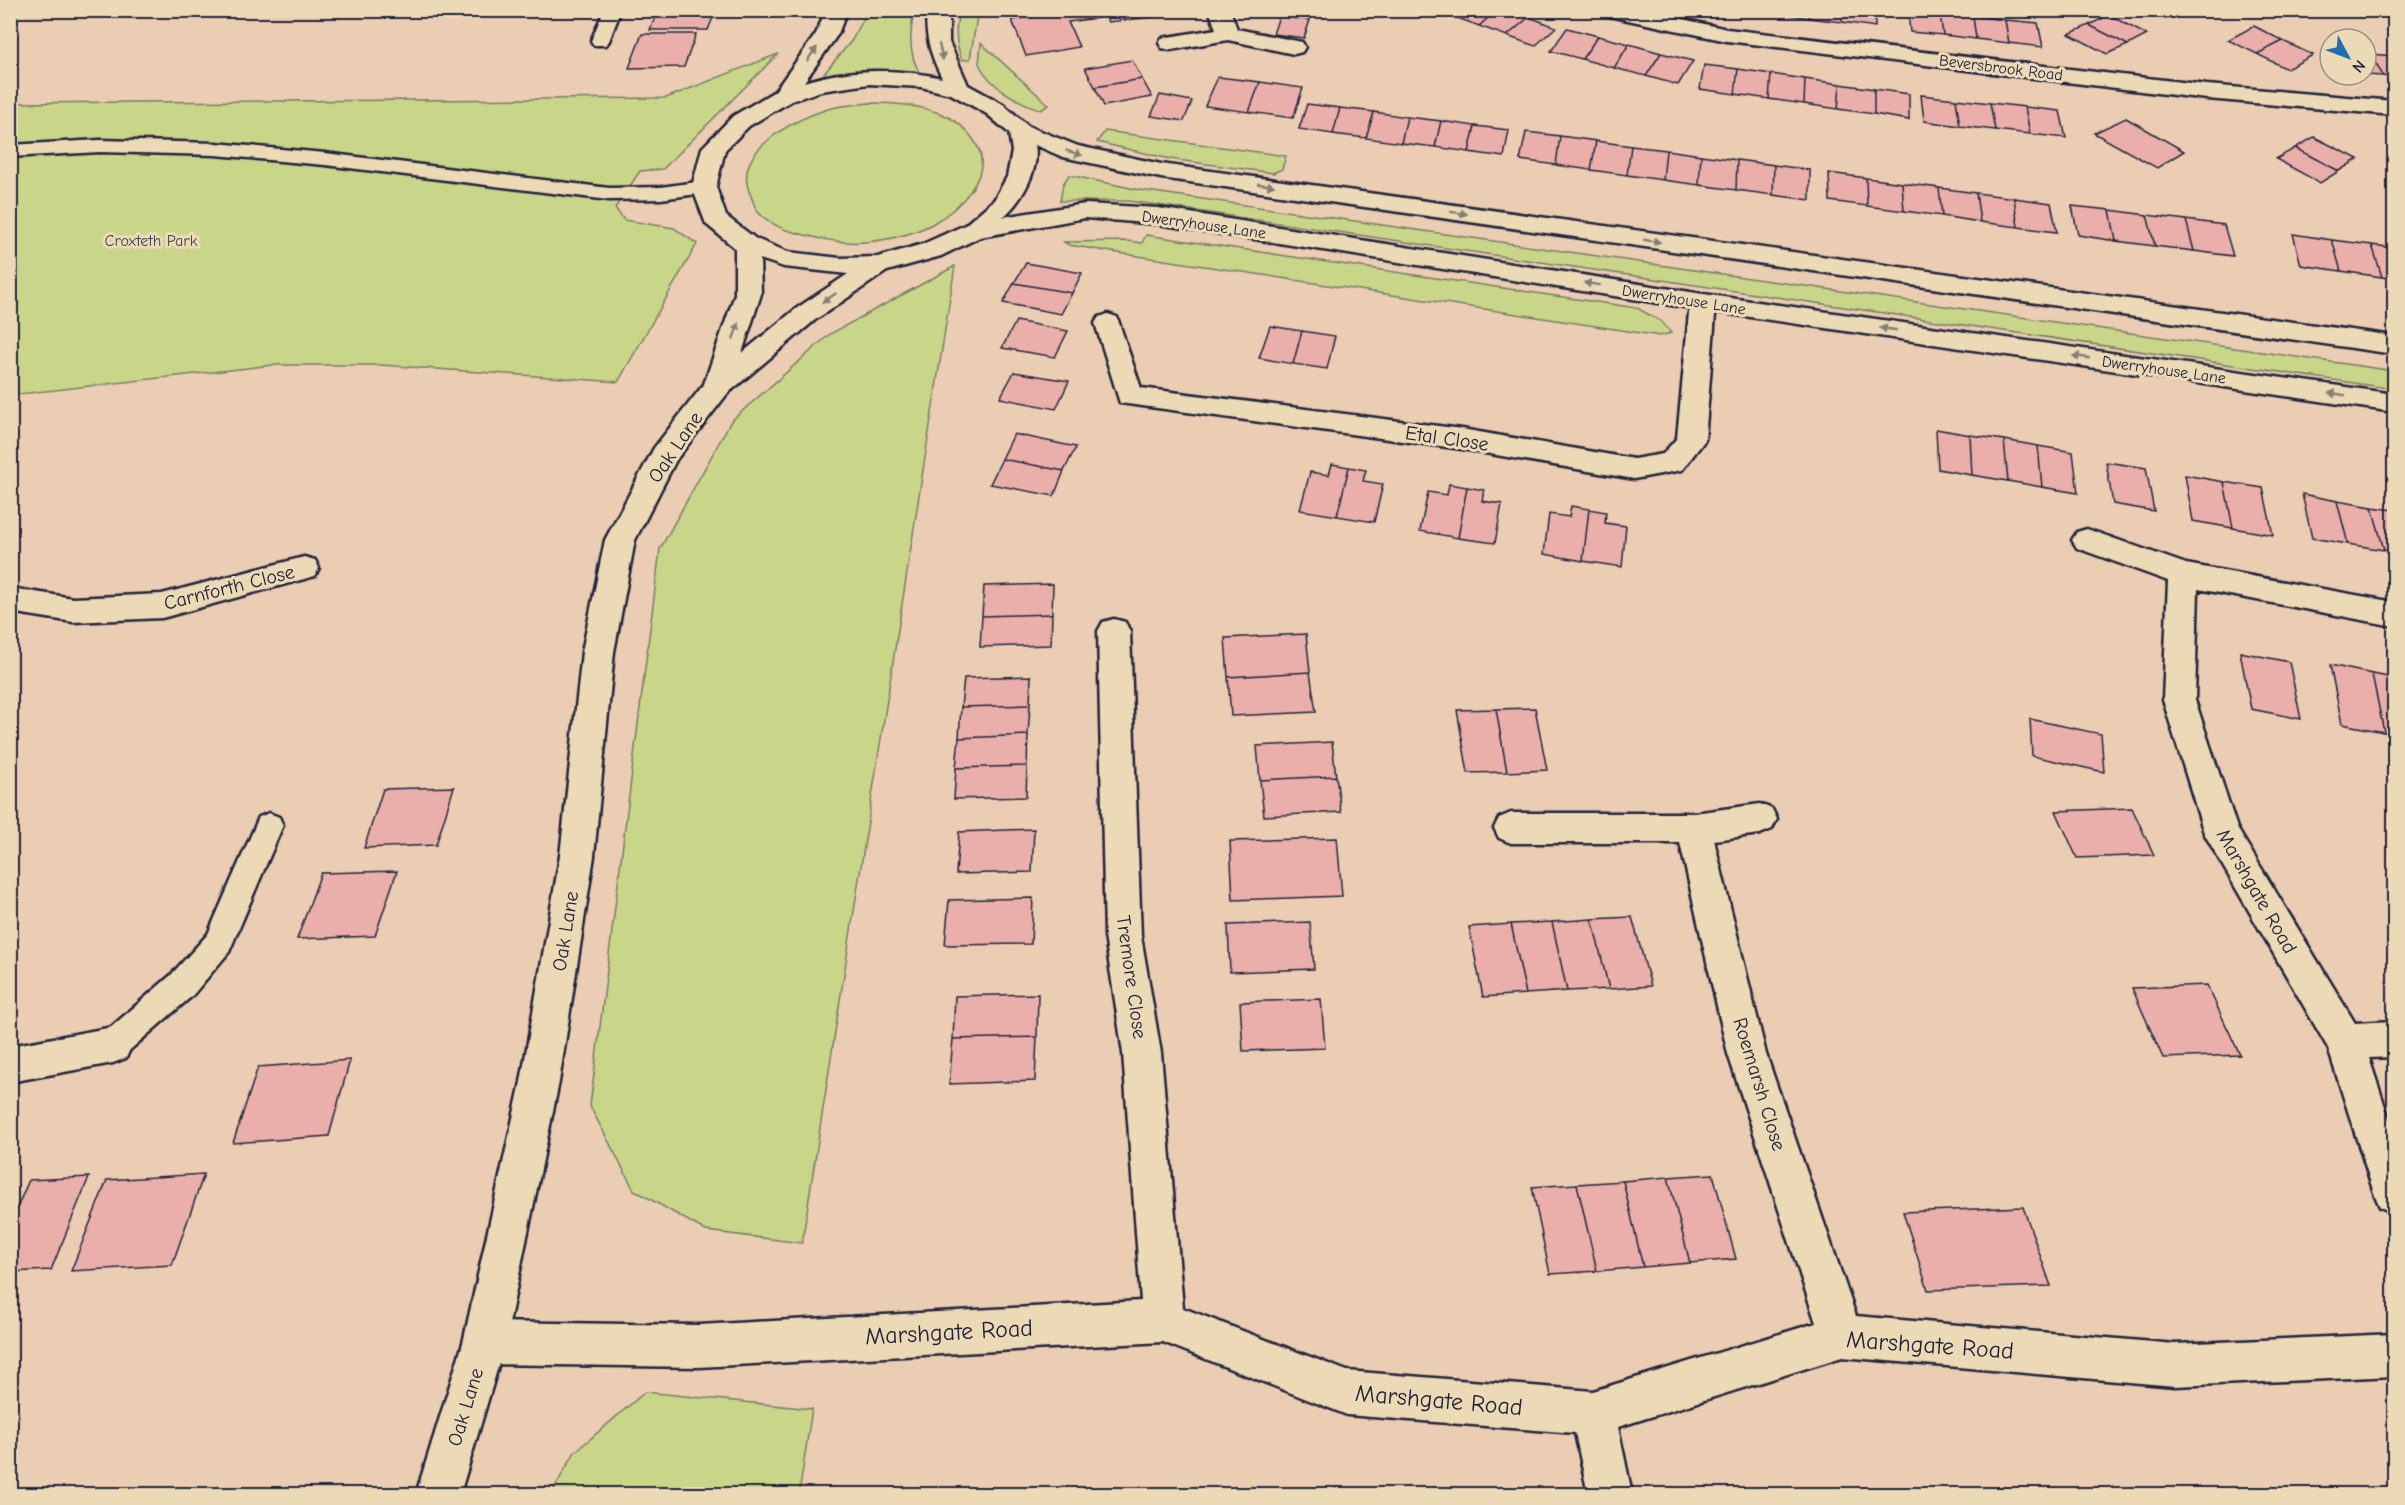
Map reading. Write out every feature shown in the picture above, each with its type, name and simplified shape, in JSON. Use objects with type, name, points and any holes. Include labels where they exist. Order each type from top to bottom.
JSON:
[{"type":"street","points":[[783,96],[827,34],[837,10]]},
{"type":"street","points":[[938,10],[936,19],[941,56],[959,89]]},
{"type":"street","points":[[1219,10],[1228,34]]},
{"type":"street","name":"Beversbrook Road","points":[[1609,10],[1727,35],[2207,92],[2394,108]]},
{"type":"street","points":[[1170,43],[1228,34],[1294,47]]},
{"type":"street","points":[[1020,131],[1024,151],[1019,177],[1004,204],[974,230],[932,250],[878,265],[840,266],[784,259],[747,245],[715,219],[704,187],[714,148],[741,121],[783,96],[818,86],[870,77],[921,80],[959,89],[995,109],[1020,131],[1071,152],[1161,171],[2394,345]]},
{"type":"street","name":"Dwerryhouse Lane","points":[[974,230],[1085,211],[1158,216],[1703,302],[2394,403]]},
{"type":"street","name":"Oak Lane","points":[[717,387],[748,294],[747,245]]},
{"type":"street","name":"Oak Lane","points":[[438,1494],[484,1343],[542,1071],[577,856],[598,652],[620,540],[664,455],[717,387],[807,314],[878,265]]},
{"type":"street","name":"Etal Close","points":[[1108,323],[1130,396],[1462,439],[1634,469],[1672,463],[1690,440],[1703,302]]},
{"type":"street","points":[[2087,540],[2183,575],[2394,614]]},
{"type":"street","name":"Carnforth Close","points":[[10,600],[73,610],[162,606],[304,568]]},
{"type":"street","name":"Marshgate Road","points":[[2183,575],[2179,700],[2221,833],[2345,1041],[2394,1192]]},
{"type":"street","name":"Tremore Close","points":[[1114,631],[1123,936],[1142,1053],[1163,1321]]},
{"type":"street","points":[[1511,828],[1694,828],[1760,819]]},
{"type":"street","name":"Roemarsh Close","points":[[1694,828],[1747,1054],[1842,1336]]},
{"type":"street","points":[[2345,1041],[2394,1039]]},
{"type":"street","points":[[10,1064],[113,1045]]},
{"type":"street","name":"Marshgate Road","points":[[484,1343],[699,1346],[1163,1321],[1347,1393],[1593,1413],[1842,1336],[2175,1365],[2394,1355]]},
{"type":"street","points":[[1593,1413],[1610,1494]]},
{"type":"lane","points":[[600,41],[613,10]]},
{"type":"lane","points":[[10,151],[100,146],[215,149],[609,194],[662,193],[704,187]]},
{"type":"lane","points":[[113,1045],[181,986],[219,943],[269,825]]},
{"type":"green space","points":[[868,11],[914,11],[911,42],[913,57],[919,72],[865,70],[822,76],[852,40]]},
{"type":"green space","points":[[959,11],[978,11],[970,59],[962,60],[958,47],[956,30]]},
{"type":"green space","points":[[981,43],[1049,105],[1041,110],[1023,103],[997,87],[979,64]]},
{"type":"green space","name":"Croxteth Park","points":[[778,54],[663,169],[640,171],[615,208],[624,220],[674,228],[697,244],[618,382],[381,365],[273,365],[11,395],[10,103],[666,98]]},
{"type":"green space","points":[[869,103],[903,104],[928,109],[948,117],[967,132],[975,142],[980,154],[981,166],[978,178],[963,200],[925,228],[900,236],[866,242],[837,241],[809,236],[782,228],[762,216],[754,205],[747,180],[749,165],[768,140],[783,129],[814,114],[838,107]]},
{"type":"green space","points":[[1105,131],[1286,156],[1282,169],[1273,173],[1170,159],[1097,142]]},
{"type":"green space","points":[[1069,175],[1140,190],[2394,371],[2394,389],[1129,201],[1060,201],[1063,184]]},
{"type":"green space","points":[[1146,235],[1637,308],[1662,322],[1671,333],[1660,336],[1112,252],[1069,245],[1064,242],[1127,241],[1142,243]]},
{"type":"green space","points":[[955,266],[802,1243],[706,1231],[634,1190],[590,1106],[660,549],[731,421],[830,334]]},
{"type":"green space","points":[[645,1392],[812,1409],[799,1494],[551,1494],[575,1452]]},
{"type":"building","points":[[658,10],[716,10],[708,30],[650,30]]},
{"type":"building","points":[[1035,10],[1094,10],[1098,18],[1068,22],[1079,47],[1026,56],[1012,20],[1037,16]]},
{"type":"building","points":[[1103,10],[1186,10],[1187,13],[1108,22]]},
{"type":"building","points":[[1458,10],[1497,10],[1479,26],[1452,16]]},
{"type":"building","points":[[1497,10],[1511,10],[1529,17],[1507,36],[1479,26]]},
{"type":"building","points":[[1777,10],[1809,10],[1809,18],[1776,13]]},
{"type":"building","points":[[1809,10],[1843,10],[1842,22],[1809,18]]},
{"type":"building","points":[[1843,10],[1875,10],[1875,27],[1842,22]]},
{"type":"building","points":[[1908,10],[1940,13],[1943,35],[1910,32]]},
{"type":"building","points":[[1940,13],[1973,16],[1976,39],[1943,35]]},
{"type":"building","points":[[2109,15],[2147,35],[2128,45],[2089,25]]},
{"type":"building","points":[[1279,16],[1310,20],[1304,38],[1273,34]]},
{"type":"building","points":[[1973,16],[2005,20],[2009,43],[1976,39]]},
{"type":"building","points":[[1529,17],[1556,27],[1535,46],[1507,36]]},
{"type":"building","points":[[2005,20],[2038,23],[2043,47],[2009,43]]},
{"type":"building","points":[[2089,25],[2128,45],[2107,54],[2069,34]]},
{"type":"building","points":[[2254,26],[2283,41],[2257,54],[2228,40]]},
{"type":"building","points":[[1567,28],[1598,36],[1582,59],[1551,51]]},
{"type":"building","points":[[642,34],[696,34],[684,67],[629,68]]},
{"type":"building","points":[[1598,36],[1629,44],[1614,68],[1582,59]]},
{"type":"building","points":[[2283,41],[2313,55],[2287,69],[2257,54]]},
{"type":"building","points":[[1629,44],[1661,53],[1646,76],[1614,68]]},
{"type":"building","points":[[1661,53],[1693,61],[1678,85],[1646,76]]},
{"type":"building","points":[[2378,55],[2394,56],[2394,78],[2383,76],[2378,67]]},
{"type":"building","points":[[1132,60],[1142,79],[1095,87],[1085,68]]},
{"type":"building","points":[[1704,65],[1738,69],[1735,94],[1700,89]]},
{"type":"building","points":[[1738,69],[1771,74],[1769,99],[1735,94]]},
{"type":"building","points":[[1771,74],[1805,79],[1804,104],[1769,99]]},
{"type":"building","points":[[1218,77],[1260,82],[1249,112],[1205,106]]},
{"type":"building","points":[[1142,79],[1152,97],[1104,106],[1095,87]]},
{"type":"building","points":[[1805,79],[1840,84],[1838,109],[1804,104]]},
{"type":"building","points":[[1260,82],[1303,88],[1293,118],[1249,112]]},
{"type":"building","points":[[1840,84],[1874,89],[1874,114],[1838,109]]},
{"type":"building","points":[[1874,89],[1909,94],[1909,120],[1874,114]]},
{"type":"building","points":[[1160,95],[1192,101],[1184,121],[1151,116]]},
{"type":"building","points":[[1921,95],[1956,99],[1960,126],[1924,121]]},
{"type":"building","points":[[1956,99],[1990,103],[1995,130],[1960,126]]},
{"type":"building","points":[[1990,103],[2025,107],[2030,134],[1995,130]]},
{"type":"building","points":[[1307,104],[1340,108],[1333,134],[1299,129]]},
{"type":"building","points":[[2025,107],[2060,111],[2066,138],[2030,134]]},
{"type":"building","points":[[1340,108],[1374,112],[1366,138],[1333,134]]},
{"type":"building","points":[[1374,112],[1407,117],[1401,143],[1366,138]]},
{"type":"building","points":[[1407,117],[1441,121],[1435,147],[1401,143]]},
{"type":"building","points":[[2126,118],[2184,151],[2157,168],[2094,133]]},
{"type":"building","points":[[1441,121],[1475,126],[1469,152],[1435,147]]},
{"type":"building","points":[[1475,126],[1509,130],[1504,157],[1469,152]]},
{"type":"building","points":[[1526,132],[1560,136],[1556,165],[1520,160]]},
{"type":"building","points":[[1560,136],[1596,141],[1591,170],[1556,165]]},
{"type":"building","points":[[2314,137],[2358,159],[2339,171],[2295,148]]},
{"type":"building","points":[[1596,141],[1631,146],[1627,175],[1591,170]]},
{"type":"building","points":[[1631,146],[1666,150],[1663,180],[1627,175]]},
{"type":"building","points":[[2295,148],[2339,171],[2320,183],[2276,159]]},
{"type":"building","points":[[1666,150],[1701,155],[1699,185],[1663,180]]},
{"type":"building","points":[[1701,155],[1737,160],[1736,190],[1699,185]]},
{"type":"building","points":[[1737,160],[1774,165],[1773,195],[1736,190]]},
{"type":"building","points":[[1774,165],[1810,170],[1810,200],[1773,195]]},
{"type":"building","points":[[1829,173],[1866,178],[1867,206],[1830,201]]},
{"type":"building","points":[[1866,178],[1902,183],[1904,211],[1867,206]]},
{"type":"building","points":[[1902,183],[1939,188],[1942,216],[1904,211]]},
{"type":"building","points":[[1939,188],[1976,193],[1980,222],[1942,216]]},
{"type":"building","points":[[1976,193],[2014,198],[2018,227],[1980,222]]},
{"type":"building","points":[[2014,198],[2051,203],[2057,232],[2018,227]]},
{"type":"building","points":[[2072,206],[2110,210],[2116,241],[2078,235]]},
{"type":"building","points":[[2110,210],[2147,215],[2155,246],[2116,241]]},
{"type":"building","points":[[2147,215],[2186,220],[2194,251],[2155,246]]},
{"type":"building","points":[[2186,220],[2224,225],[2233,256],[2194,251]]},
{"type":"building","points":[[2293,234],[2332,240],[2341,271],[2301,265]]},
{"type":"building","points":[[2332,240],[2372,245],[2382,277],[2341,271]]},
{"type":"building","points":[[2372,245],[2394,248],[2394,279],[2382,277]]},
{"type":"building","points":[[1026,263],[1082,273],[1072,293],[1014,283]]},
{"type":"building","points":[[1014,283],[1072,293],[1061,314],[1003,303]]},
{"type":"building","points":[[1016,321],[1068,331],[1055,357],[1002,348]]},
{"type":"building","points":[[1270,326],[1302,331],[1293,364],[1259,358]]},
{"type":"building","points":[[1302,331],[1335,336],[1327,369],[1293,364]]},
{"type":"building","points":[[1014,372],[1069,381],[1056,409],[1000,398]]},
{"type":"building","points":[[1936,429],[1970,435],[1972,475],[1938,469]]},
{"type":"building","points":[[1014,434],[1076,447],[1064,471],[1002,459]]},
{"type":"building","points":[[1970,435],[2004,440],[2008,481],[1972,475]]},
{"type":"building","points":[[2004,440],[2038,446],[2042,487],[2008,481]]},
{"type":"building","points":[[2038,446],[2073,452],[2078,493],[2042,487]]},
{"type":"building","points":[[1002,459],[1064,471],[1054,496],[990,484]]},
{"type":"building","points":[[2106,462],[2146,468],[2154,511],[2113,504]]},
{"type":"building","points":[[1332,464],[1349,467],[1337,516],[1300,510],[1310,472],[1329,475]]},
{"type":"building","points":[[1349,467],[1366,470],[1363,481],[1383,484],[1374,522],[1337,516]]},
{"type":"building","points":[[2185,475],[2224,482],[2233,528],[2193,521]]},
{"type":"building","points":[[2224,482],[2263,488],[2273,535],[2233,528]]},
{"type":"building","points":[[1449,484],[1467,487],[1458,538],[1420,531],[1428,492],[1447,495]]},
{"type":"building","points":[[1467,487],[1484,490],[1482,501],[1502,504],[1495,543],[1458,538]]},
{"type":"building","points":[[2302,494],[2337,501],[2348,544],[2312,538]]},
{"type":"building","points":[[2337,501],[2372,507],[2384,550],[2348,544]]},
{"type":"building","points":[[1571,506],[1589,509],[1583,561],[1544,554],[1549,514],[1569,517]]},
{"type":"building","points":[[2372,507],[2394,510],[2394,552],[2384,550]]},
{"type":"building","points":[[1589,509],[1606,512],[1605,523],[1626,526],[1622,567],[1583,561]]},
{"type":"building","points":[[1053,584],[1052,614],[982,616],[984,586]]},
{"type":"building","points":[[1052,614],[1051,645],[980,647],[982,616]]},
{"type":"building","points":[[1306,634],[1310,672],[1228,677],[1225,638]]},
{"type":"building","points":[[2240,652],[2289,662],[2301,719],[2251,709]]},
{"type":"building","points":[[2330,665],[2372,674],[2384,732],[2342,724]]},
{"type":"building","points":[[1310,672],[1316,712],[1231,716],[1228,677]]},
{"type":"building","points":[[2372,674],[2394,678],[2394,734],[2384,732]]},
{"type":"building","points":[[1031,676],[1030,705],[961,707],[964,678]]},
{"type":"building","points":[[1030,705],[1028,735],[959,738],[961,707]]},
{"type":"building","points":[[1535,708],[1547,770],[1507,772],[1496,709]]},
{"type":"building","points":[[1496,709],[1507,772],[1468,773],[1457,710]]},
{"type":"building","points":[[2030,719],[2101,734],[2104,772],[2032,756]]},
{"type":"building","points":[[1028,735],[1027,766],[956,768],[959,738]]},
{"type":"building","points":[[1332,742],[1336,776],[1260,780],[1257,746]]},
{"type":"building","points":[[1027,766],[1026,797],[954,799],[956,768]]},
{"type":"building","points":[[1336,776],[1341,812],[1264,816],[1260,780]]},
{"type":"building","points":[[454,787],[436,845],[364,848],[383,789]]},
{"type":"building","points":[[2132,808],[2154,855],[2077,858],[2056,811]]},
{"type":"building","points":[[1034,829],[1032,872],[956,874],[959,832]]},
{"type":"building","points":[[1337,838],[1342,896],[1233,900],[1230,841]]},
{"type":"building","points":[[397,871],[375,936],[297,939],[321,873]]},
{"type":"building","points":[[1033,898],[1031,944],[945,945],[949,900]]},
{"type":"building","points":[[1632,917],[1651,986],[1609,989],[1592,919]]},
{"type":"building","points":[[1592,919],[1609,989],[1567,991],[1552,922]]},
{"type":"building","points":[[1310,922],[1314,969],[1230,972],[1228,925]]},
{"type":"building","points":[[1552,922],[1567,991],[1526,994],[1511,924]]},
{"type":"building","points":[[1511,924],[1526,994],[1483,997],[1469,927]]},
{"type":"building","points":[[2207,985],[2240,1055],[2163,1058],[2132,988]]},
{"type":"building","points":[[1038,994],[1037,1037],[953,1039],[955,996]]},
{"type":"building","points":[[1321,999],[1325,1048],[1243,1051],[1240,1002]]},
{"type":"building","points":[[1037,1037],[1035,1081],[949,1084],[953,1039]]},
{"type":"building","points":[[350,1060],[329,1136],[233,1143],[258,1067]]},
{"type":"building","points":[[204,1174],[172,1265],[71,1271],[107,1180]]},
{"type":"building","points":[[1713,1174],[1736,1259],[1690,1263],[1668,1177]]},
{"type":"building","points":[[89,1177],[51,1270],[10,1272],[10,1224],[29,1180]]},
{"type":"building","points":[[1668,1177],[1690,1263],[1643,1267],[1623,1181]]},
{"type":"building","points":[[1623,1181],[1643,1267],[1597,1271],[1577,1184]]},
{"type":"building","points":[[1577,1184],[1597,1271],[1550,1274],[1532,1187]]},
{"type":"building","points":[[2023,1207],[2051,1286],[1928,1290],[1903,1212]]}]
